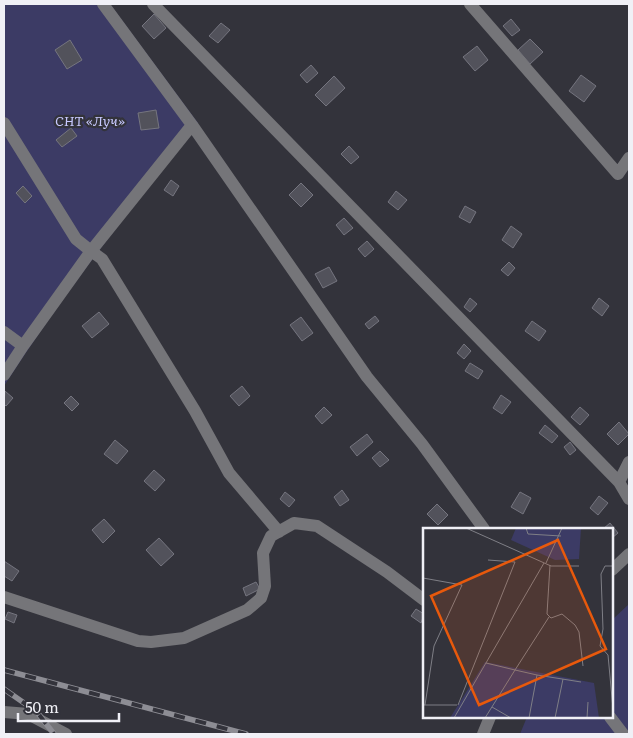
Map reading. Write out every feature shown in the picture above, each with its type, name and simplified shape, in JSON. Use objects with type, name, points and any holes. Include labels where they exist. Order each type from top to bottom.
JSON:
[{"type":"street","points":[[104,4],[192,125],[367,377],[422,444],[483,528]]},
{"type":"street","points":[[153,4],[619,482],[629,499]]},
{"type":"street","points":[[470,4],[618,174],[629,158]]},
{"type":"street","points":[[4,123],[76,239],[102,259],[195,411],[229,473],[279,532]]},
{"type":"street","points":[[4,375],[91,251],[192,125]]},
{"type":"street","points":[[4,332],[23,346]]},
{"type":"street","points":[[619,482],[629,462]]},
{"type":"street","points":[[4,598],[138,641],[151,642],[184,638],[247,610],[261,598],[265,586],[263,553],[271,536],[294,523],[317,526],[387,572],[423,599]]},
{"type":"street","points":[[613,569],[629,554]]},
{"type":"street","points":[[4,712],[28,714],[66,734]]},
{"type":"street","points":[[483,734],[490,718]]},
{"type":"street","points":[[611,718],[623,734]]},
{"type":"green space","name":"СНТ «Луч»","points":[[4,4],[110,4],[198,123],[73,285],[4,386]]},
{"type":"green space","points":[[629,604],[629,734],[520,734],[527,718],[613,718],[613,619]]},
{"type":"building","points":[[154,14],[166,28],[154,39],[142,26]]},
{"type":"building","points":[[511,19],[520,30],[512,36],[503,26]]},
{"type":"building","points":[[221,23],[230,30],[218,43],[209,36]]},
{"type":"building","points":[[530,39],[543,52],[530,64],[518,50]]},
{"type":"building","points":[[70,40],[82,60],[67,69],[55,50]]},
{"type":"building","points":[[477,46],[488,60],[475,71],[463,57]]},
{"type":"building","points":[[311,65],[318,73],[307,83],[300,75]]},
{"type":"building","points":[[581,75],[596,86],[584,102],[569,91]]},
{"type":"building","points":[[334,76],[345,88],[326,106],[315,95]]},
{"type":"building","points":[[156,110],[159,128],[141,130],[138,113]]},
{"type":"building","points":[[71,128],[77,136],[62,147],[56,140]]},
{"type":"building","points":[[349,146],[359,157],[351,164],[341,154]]},
{"type":"building","points":[[171,180],[179,186],[173,196],[164,190]]},
{"type":"building","points":[[301,183],[313,195],[301,207],[289,195]]},
{"type":"building","points":[[23,186],[32,196],[25,203],[16,193]]},
{"type":"building","points":[[396,191],[407,200],[398,210],[388,202]]},
{"type":"building","points":[[465,206],[476,212],[470,223],[459,217]]},
{"type":"building","points":[[344,218],[353,228],[344,235],[336,225]]},
{"type":"building","points":[[511,226],[522,234],[513,248],[502,240]]},
{"type":"building","points":[[367,241],[374,249],[365,257],[358,249]]},
{"type":"building","points":[[509,262],[515,268],[508,276],[501,270]]},
{"type":"building","points":[[329,267],[337,281],[323,288],[315,274]]},
{"type":"building","points":[[470,298],[477,304],[470,312],[464,307]]},
{"type":"building","points":[[599,298],[609,306],[602,316],[592,308]]},
{"type":"building","points":[[99,312],[109,324],[92,338],[82,326]]},
{"type":"building","points":[[375,316],[379,321],[369,329],[365,324]]},
{"type":"building","points":[[301,317],[313,333],[302,341],[290,325]]},
{"type":"building","points":[[532,321],[546,331],[539,341],[525,331]]},
{"type":"building","points":[[464,344],[471,351],[464,359],[457,353]]},
{"type":"building","points":[[470,363],[483,371],[478,379],[465,371]]},
{"type":"building","points":[[242,386],[250,396],[239,406],[230,396]]},
{"type":"building","points":[[5,391],[13,398],[6,406],[4,404]]},
{"type":"building","points":[[501,395],[511,402],[502,414],[493,408]]},
{"type":"building","points":[[71,396],[79,404],[72,411],[64,403]]},
{"type":"building","points":[[324,407],[332,415],[322,424],[315,416]]},
{"type":"building","points":[[580,407],[589,415],[580,425],[571,417]]},
{"type":"building","points":[[619,422],[629,434],[618,445],[607,434]]},
{"type":"building","points":[[545,425],[558,436],[552,443],[539,433]]},
{"type":"building","points":[[367,434],[373,442],[357,456],[350,447]]},
{"type":"building","points":[[115,440],[128,451],[117,464],[104,454]]},
{"type":"building","points":[[570,442],[576,450],[570,455],[564,447]]},
{"type":"building","points":[[380,451],[389,460],[380,467],[372,458]]},
{"type":"building","points":[[154,470],[165,480],[155,491],[144,481]]},
{"type":"building","points":[[342,490],[349,500],[340,506],[334,497]]},
{"type":"building","points":[[285,492],[295,500],[289,507],[280,499]]},
{"type":"building","points":[[520,492],[531,498],[523,514],[511,507]]},
{"type":"building","points":[[599,496],[608,503],[598,515],[590,508]]},
{"type":"building","points":[[437,504],[448,515],[438,525],[427,514]]},
{"type":"building","points":[[104,519],[115,531],[103,543],[92,530]]},
{"type":"building","points":[[610,523],[618,533],[613,537],[613,528],[604,528]]},
{"type":"building","points":[[159,538],[174,554],[161,566],[146,550]]},
{"type":"building","points":[[4,561],[19,571],[12,581],[4,576]]},
{"type":"building","points":[[256,582],[260,589],[246,596],[243,588]]},
{"type":"building","points":[[416,609],[423,613],[421,623],[411,616]]},
{"type":"building","points":[[8,612],[17,615],[14,623],[5,619]]},
{"type":"railway","points":[[4,670],[246,734]]},
{"type":"railway","points":[[4,689],[37,712],[54,734]]}]
